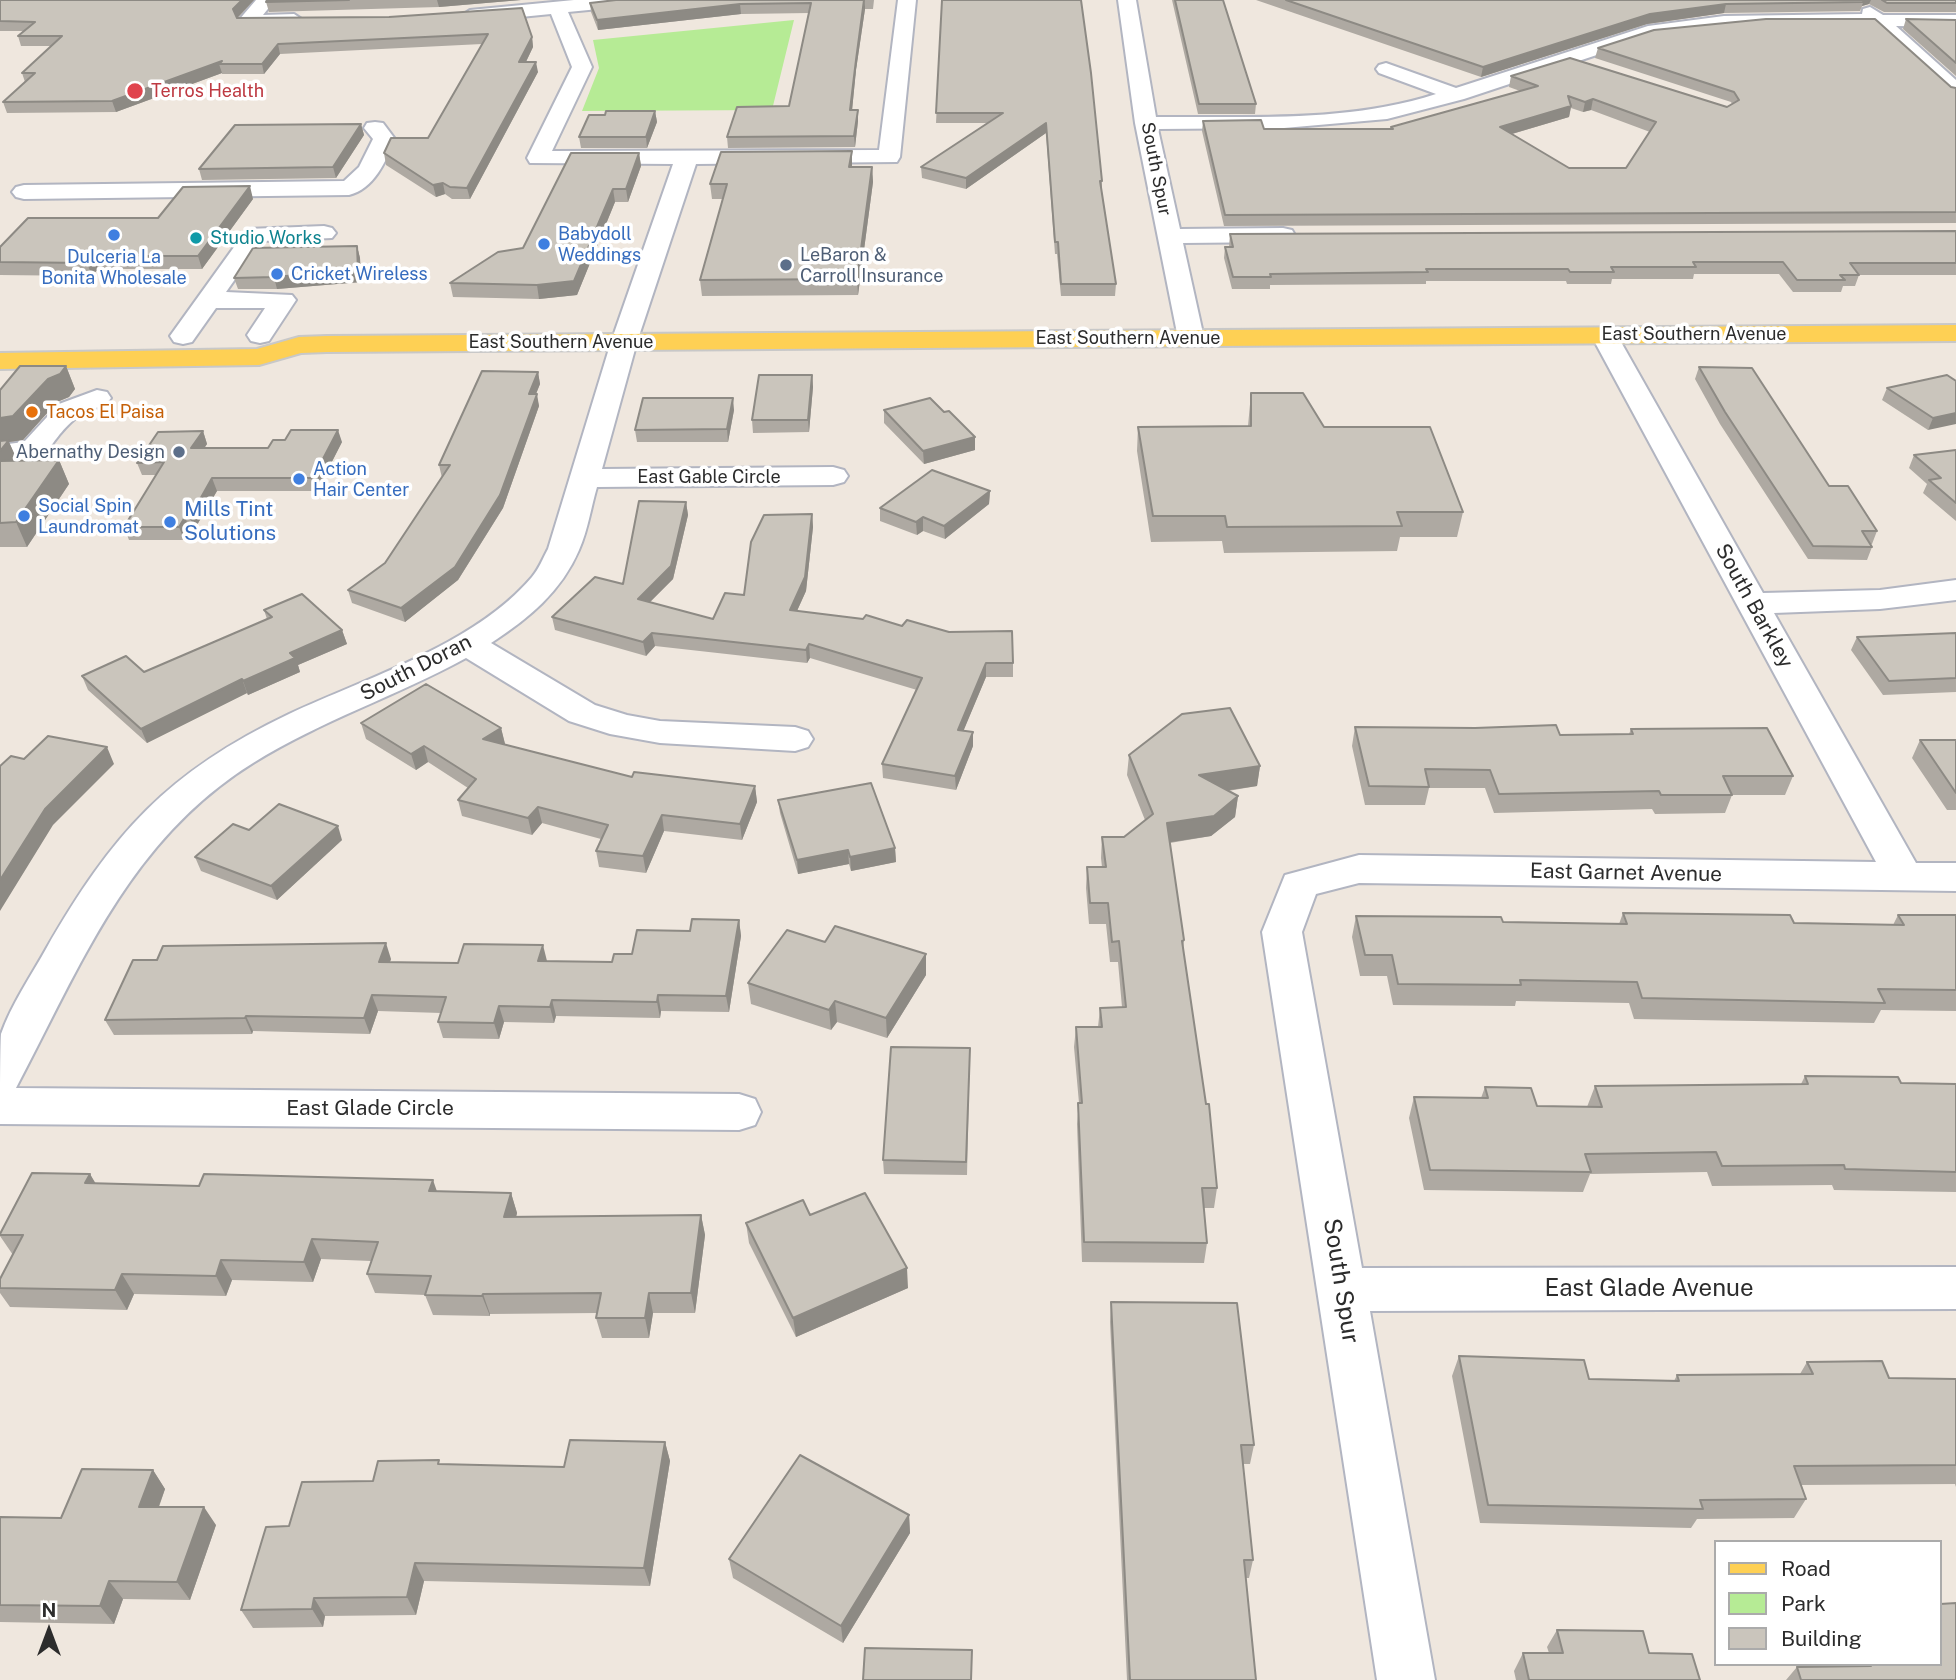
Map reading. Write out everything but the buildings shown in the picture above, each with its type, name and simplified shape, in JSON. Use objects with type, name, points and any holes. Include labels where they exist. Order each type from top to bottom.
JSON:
[{"type":"main road","name":"East Southern Avenue","points":[[0,337],[260,335],[299,345],[1956,333]]},
{"type":"main road","points":[[0,358],[44,348],[145,343],[183,336]]},
{"type":"main road","name":"East Southern Avenue","points":[[0,358],[259,357],[299,345]]},
{"type":"street","points":[[266,0],[247,21],[313,20]]},
{"type":"street","points":[[452,17],[558,9],[630,0]]},
{"type":"street","points":[[558,9],[582,67],[538,158],[889,157],[907,0]]},
{"type":"street","name":"South Spur","points":[[1127,0],[1146,123],[1191,338]]},
{"type":"street","points":[[1855,0],[1956,90]]},
{"type":"street","points":[[1146,123],[1350,119],[1409,109],[1648,32],[1680,26],[1748,21],[1956,21]]},
{"type":"street","points":[[1570,59],[1596,67]]},
{"type":"street","points":[[1386,69],[1457,95]]},
{"type":"street","points":[[23,192],[349,188],[359,184],[384,139],[375,128]]},
{"type":"street","name":"South Doran","points":[[0,1077],[99,894],[126,854],[183,795],[229,760],[286,730],[377,690],[468,644],[521,607],[547,579],[564,549],[624,342],[687,158]]},
{"type":"street","points":[[183,336],[255,234],[324,233]]},
{"type":"street","points":[[1169,236],[1307,235]]},
{"type":"street","points":[[208,300],[283,300],[260,335]]},
{"type":"street","name":"South Barkley","points":[[1605,335],[1904,877]]},
{"type":"street","points":[[0,454],[26,454],[36,450],[68,409],[97,398]]},
{"type":"street","name":"East Gable Circle","points":[[585,478],[833,476]]},
{"type":"street","points":[[1753,603],[1859,602],[1927,596],[1956,590]]},
{"type":"street","points":[[468,644],[582,713],[623,726],[660,732],[795,739]]},
{"type":"street","name":"East Garnet Avenue","points":[[1299,885],[1359,869],[1956,877]]},
{"type":"street","name":"South Spur","points":[[1299,885],[1282,932],[1406,1680]]},
{"type":"street","name":"East Glade Circle","points":[[0,1106],[739,1112]]},
{"type":"street","name":"East Glade Avenue","points":[[1343,1290],[1956,1288]]},
{"type":"green space","points":[[794,20],[772,110],[582,111],[599,68],[593,40]]},
{"type":"place","name":"Terros Health","points":[[135,91]]},
{"type":"place","name":"Dulceria La Bonita Wholesale","points":[[114,235]]},
{"type":"place","name":"Studio Works","points":[[196,238]]},
{"type":"place","name":"Babydoll Weddings","points":[[544,244]]},
{"type":"place","name":"LeBaron & Carroll Insurance","points":[[786,265]]},
{"type":"place","name":"Cricket Wireless","points":[[277,274]]},
{"type":"place","name":"Tacos El Paisa","points":[[32,412]]},
{"type":"place","name":"Abernathy Design","points":[[179,452]]},
{"type":"place","name":"Action Hair Center","points":[[299,479]]},
{"type":"place","name":"Social Spin Laundromat","points":[[24,516]]},
{"type":"place","name":"Mills Tint Solutions","points":[[170,522]]}]
